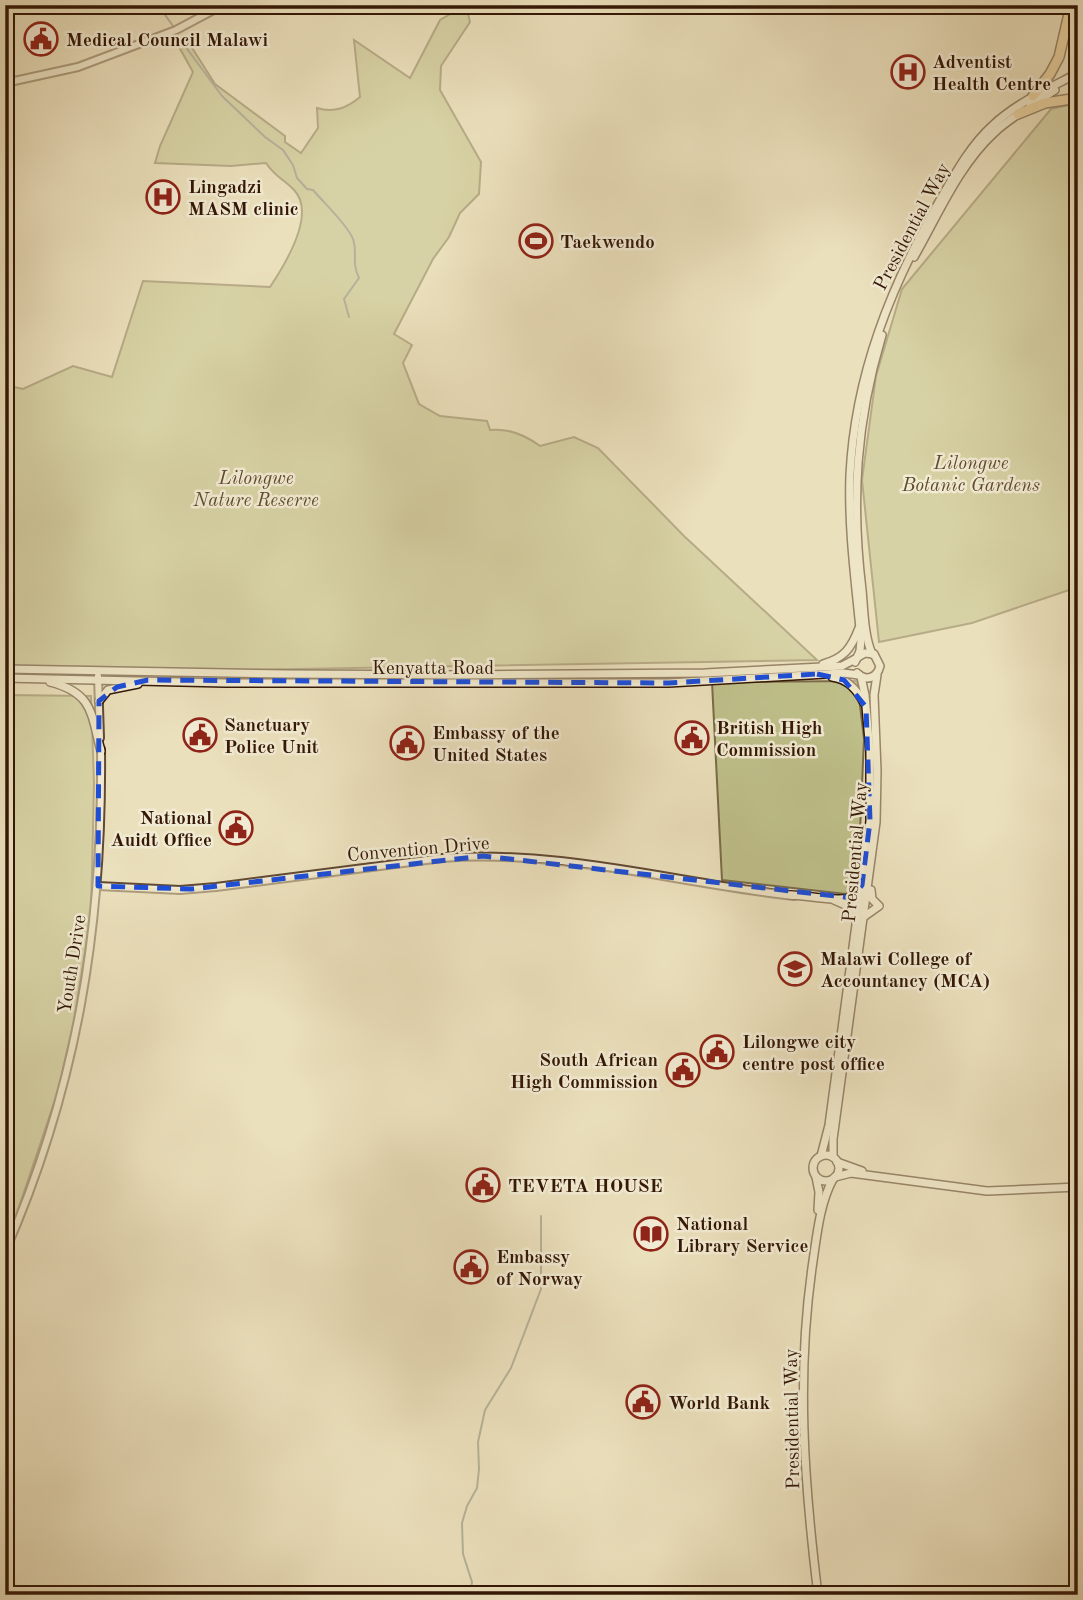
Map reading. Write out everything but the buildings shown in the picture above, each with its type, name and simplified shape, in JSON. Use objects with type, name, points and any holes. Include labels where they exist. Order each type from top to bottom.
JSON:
[{"type":"highway","points":[[1033,96],[1059,57],[1071,5]]},
{"type":"highway","points":[[1018,114],[1045,103],[1078,98]]},
{"type":"main road","name":"Presidential Way","points":[[835,1160],[833,1139],[864,917],[862,885],[870,821],[871,782],[866,707],[860,676],[855,668],[861,646],[851,540],[851,465],[864,382],[884,314],[910,255],[974,146],[992,125],[1033,96],[1078,73]]},
{"type":"main road","name":"Presidential Way","points":[[821,1156],[830,1125],[851,969],[874,839],[877,786],[874,695],[880,663],[872,654],[868,637],[855,507],[857,455],[869,381],[892,306],[914,257],[961,175],[994,132],[1047,95],[1078,79]]},
{"type":"main road","points":[[808,667],[837,659],[847,653],[860,625]]},
{"type":"main road","points":[[858,658],[865,653],[872,654]]},
{"type":"main road","name":"Kenyatta Road","points":[[5,668],[287,674],[705,673],[842,666],[858,658]]},
{"type":"main road","name":"Kenyatta Road","points":[[5,678],[295,684],[669,683],[817,674],[847,673],[860,676]]},
{"type":"main road","points":[[817,674],[845,680],[866,707]]},
{"type":"main road","points":[[860,676],[870,678],[877,674]]},
{"type":"main road","points":[[29,679],[53,682],[76,692],[93,717],[101,751]]},
{"type":"main road","points":[[99,701],[108,690],[148,681]]},
{"type":"main road","points":[[864,917],[879,906],[871,894],[875,861],[874,839]]},
{"type":"main road","points":[[790,895],[848,899],[858,894],[862,885]]},
{"type":"main road","points":[[834,900],[850,906],[855,913],[851,969]]},
{"type":"main road","points":[[879,1176],[821,1156],[813,1164],[816,1176],[824,1181],[844,1173],[994,1191],[1078,1187]]},
{"type":"main road","points":[[834,1177],[838,1168],[835,1160]]},
{"type":"main road","name":"Presidential Way","points":[[816,1176],[819,1192],[816,1243]]},
{"type":"main road","name":"Presidential Way","points":[[818,1595],[802,1425],[805,1323],[825,1195],[834,1177]]},
{"type":"street","points":[[5,83],[78,67],[176,30],[223,5]]},
{"type":"street","name":"Youth Drive","points":[[5,1252],[68,1074],[93,936],[101,830],[98,670]]},
{"type":"street","name":"Convention Drive","points":[[98,886],[145,889],[203,888],[431,859],[496,857],[557,861],[863,904]]},
{"type":"highlighted area","points":[[817,674],[844,680],[866,707],[870,821],[862,885],[853,898],[483,856],[191,889],[98,886],[99,701],[117,687],[148,680],[669,683]]},
{"type":"green space","name":"Lilongwe Nature Reserve","points":[[466,5],[470,22],[441,66],[440,90],[481,162],[479,194],[460,213],[394,334],[412,345],[403,363],[419,404],[440,416],[487,421],[490,430],[516,433],[540,446],[574,437],[598,448],[684,536],[817,660],[5,674],[5,385],[23,389],[73,366],[112,377],[143,281],[270,287],[290,253],[300,226],[300,200],[294,190],[266,163],[231,166],[155,163],[193,72],[179,47],[189,43],[215,84],[285,136],[285,142],[301,153],[318,128],[317,108],[340,108],[360,97],[354,40],[410,78],[440,20]]},
{"type":"green space","name":"Lilongwe Botanic Gardens","points":[[1078,103],[1078,587],[972,623],[879,642],[862,480],[876,376],[902,289],[1051,109]]},
{"type":"green space","points":[[857,681],[864,739],[858,878],[855,888],[846,894],[722,880],[712,682]]},
{"type":"green space","points":[[5,695],[91,696],[94,783],[91,915],[74,1021],[58,1091],[13,1225],[5,1241]]},
{"type":"waterway","points":[[158,5],[173,26]]},
{"type":"waterway","points":[[179,38],[222,96],[265,137],[283,150],[293,165],[297,178],[307,189],[313,190],[350,233],[359,278],[344,299],[349,317]]},
{"type":"waterway","points":[[470,1595],[472,1582],[463,1554],[462,1523],[467,1506],[477,1488],[478,1442],[485,1410],[511,1368],[541,1289],[541,1216]]},
{"type":"place","name":"Medical Council Malawi","points":[[41,39]]},
{"type":"place","name":"Adventist Health Centre","points":[[908,72]]},
{"type":"place","name":"Lingadzi MASM clinic","points":[[163,197]]},
{"type":"place","name":"Taekwendo","points":[[536,241]]},
{"type":"place","name":"Sanctuary Police Unit","points":[[200,735]]},
{"type":"place","name":"British High Commission","points":[[692,738]]},
{"type":"place","name":"Embassy of the United States","points":[[407,743]]},
{"type":"place","name":"National Auidt Office","points":[[236,828]]},
{"type":"place","name":"Malawi College of Accountancy (MCA)","points":[[795,969]]},
{"type":"place","name":"Lilongwe city centre post office","points":[[717,1052]]},
{"type":"place","name":"South African High Commission","points":[[683,1070]]},
{"type":"place","name":"TEVETA HOUSE","points":[[483,1185]]},
{"type":"place","name":"National Library Service","points":[[651,1234]]},
{"type":"place","name":"Embassy of Norway","points":[[471,1267]]},
{"type":"place","name":"World Bank","points":[[643,1402]]}]
